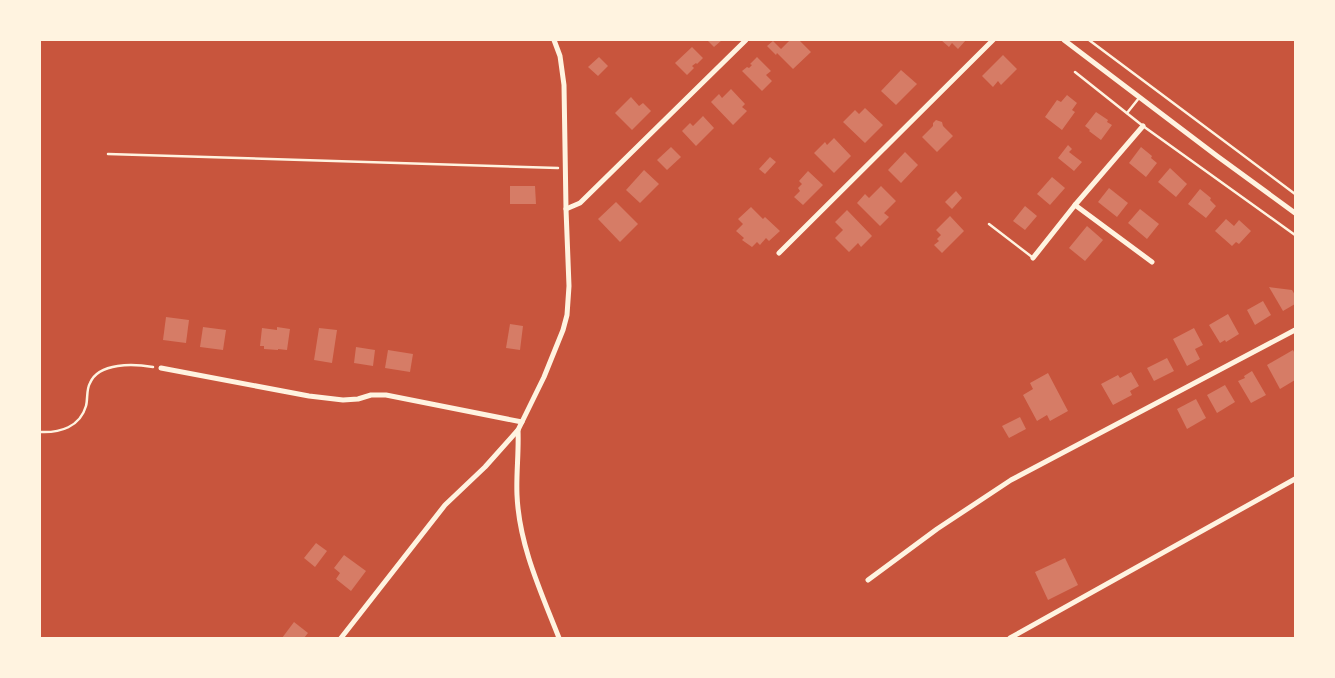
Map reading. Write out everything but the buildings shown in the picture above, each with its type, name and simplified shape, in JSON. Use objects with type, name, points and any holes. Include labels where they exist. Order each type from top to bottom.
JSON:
[{"type":"street","points":[[341,638],[445,505],[485,468],[518,430],[544,377],[563,330],[567,315],[569,286],[564,80],[560,56],[554,40]]},
{"type":"street","points":[[566,209],[580,203],[746,40]]},
{"type":"street","points":[[779,253],[994,40]]},
{"type":"street","points":[[1064,40],[1217,156],[1295,212]]},
{"type":"street","points":[[1033,258],[1075,205],[1143,126]]},
{"type":"street","points":[[1075,205],[1152,262]]},
{"type":"street","points":[[868,580],[937,530],[1012,480],[1295,330]]},
{"type":"street","points":[[161,368],[309,396],[343,400],[358,399],[371,395],[386,395],[522,422]]},
{"type":"street","points":[[518,430],[517,496],[522,534],[540,591],[559,638]]},
{"type":"street","points":[[1010,638],[1295,479]]},
{"type":"lane","points":[[1075,72],[1143,126],[1295,235]]},
{"type":"lane","points":[[1127,113],[1140,97]]},
{"type":"lane","points":[[989,224],[1033,258]]},
{"type":"path","points":[[1089,40],[1295,194]]},
{"type":"path","points":[[108,154],[565,168]]},
{"type":"path","points":[[40,432],[53,432],[75,424],[83,414],[86,406],[90,382],[103,370],[128,364],[161,368]]}]
